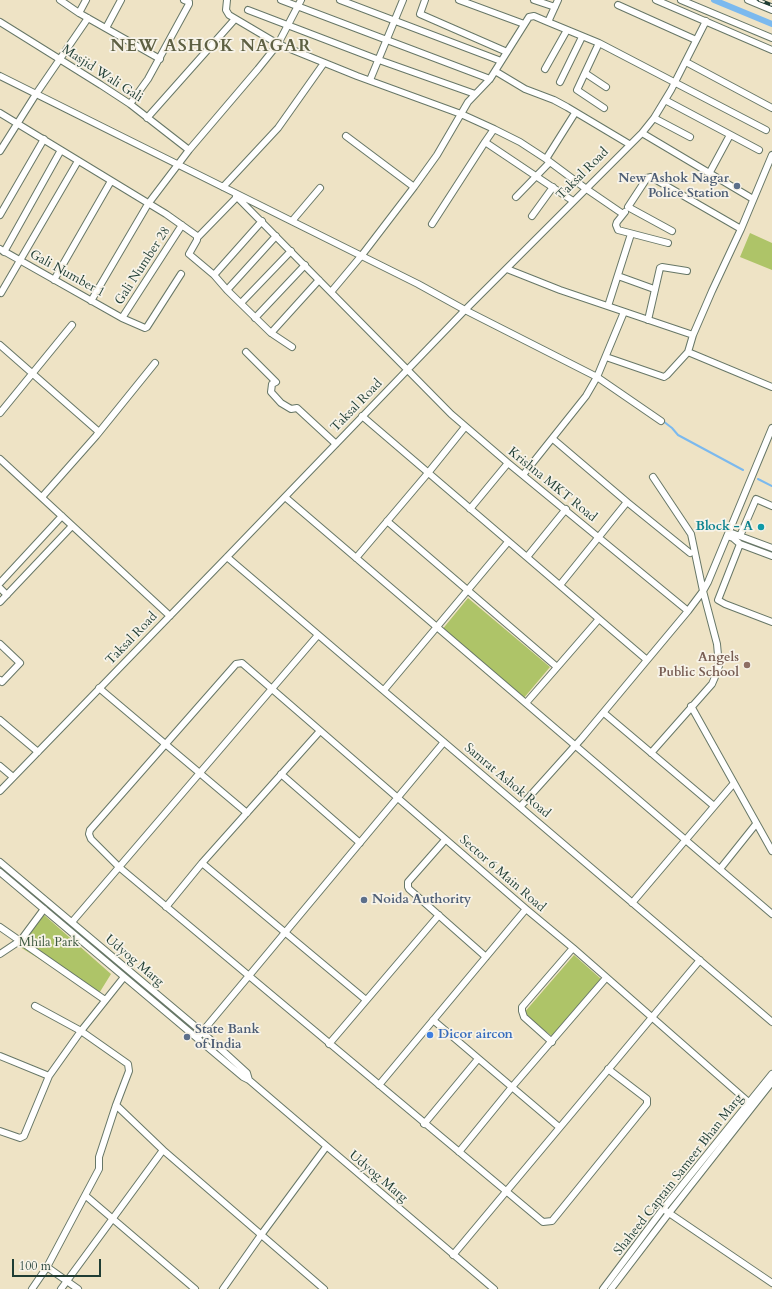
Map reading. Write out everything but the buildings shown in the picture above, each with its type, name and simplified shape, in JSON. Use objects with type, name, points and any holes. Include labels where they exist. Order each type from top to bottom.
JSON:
[{"type":"street","points":[[60,0],[79,13],[160,59]]},
{"type":"street","points":[[79,13],[86,0]]},
{"type":"street","points":[[106,28],[121,0]]},
{"type":"street","points":[[130,104],[160,59],[189,4],[189,2],[184,0]]},
{"type":"street","points":[[227,0],[226,12],[235,19],[278,44],[324,63],[461,114],[494,129],[520,142],[548,160],[623,214]]},
{"type":"street","points":[[281,0],[300,3],[387,41],[490,79]]},
{"type":"street","points":[[340,0],[501,61]]},
{"type":"street","points":[[370,80],[403,0]]},
{"type":"street","points":[[426,0],[420,14],[506,52]]},
{"type":"street","points":[[459,0],[524,24]]},
{"type":"street","points":[[534,0],[555,7]]},
{"type":"street","points":[[548,22],[558,0]]},
{"type":"street","points":[[656,0],[772,50]]},
{"type":"street","points":[[681,0],[772,38]]},
{"type":"street","points":[[748,0],[772,10]]},
{"type":"street","points":[[91,301],[148,204],[189,150],[278,44],[300,3]]},
{"type":"street","points":[[618,5],[696,40]]},
{"type":"street","points":[[248,10],[379,60],[475,94]]},
{"type":"street","points":[[331,292],[362,255],[437,155],[461,114],[475,94],[490,79],[529,16],[548,22],[598,43],[766,130]]},
{"type":"street","points":[[0,151],[16,124],[88,18]]},
{"type":"street","points":[[147,118],[235,19]]},
{"type":"street","name":"Taksal Road","points":[[0,791],[228,557],[465,310],[629,144],[642,133],[654,118],[665,100],[706,21]]},
{"type":"street","name":"Masjid Wali Gali","points":[[0,22],[130,104],[189,150]]},
{"type":"street","points":[[545,70],[566,30]]},
{"type":"street","points":[[560,82],[582,37]]},
{"type":"street","points":[[598,43],[578,91],[604,108]]},
{"type":"street","points":[[686,62],[772,108]]},
{"type":"street","points":[[224,187],[278,128],[324,63]]},
{"type":"street","points":[[495,71],[525,89],[554,100],[629,144]]},
{"type":"street","points":[[585,72],[606,87]]},
{"type":"street","points":[[0,76],[362,255],[465,310],[597,377],[661,421]]},
{"type":"street","points":[[665,100],[759,150]]},
{"type":"street","points":[[516,196],[536,176],[548,160],[576,113]]},
{"type":"street","points":[[0,114],[44,139],[182,225],[198,238]]},
{"type":"street","points":[[654,118],[690,137]]},
{"type":"street","points":[[432,224],[494,129]]},
{"type":"street","points":[[642,133],[710,172],[753,199]]},
{"type":"street","points":[[710,172],[730,135]]},
{"type":"street","points":[[346,136],[414,187]]},
{"type":"street","points":[[0,215],[44,139]]},
{"type":"street","points":[[485,142],[573,201]]},
{"type":"street","points":[[2,250],[61,150]]},
{"type":"street","points":[[606,357],[664,377],[688,352],[693,335],[741,229],[772,154]]},
{"type":"street","points":[[1,293],[78,161]]},
{"type":"street","points":[[668,243],[630,234],[618,230],[617,228],[617,222],[646,178],[651,177],[741,229]]},
{"type":"street","points":[[54,280],[111,181]]},
{"type":"street","points":[[292,220],[320,188]]},
{"type":"street","points":[[532,216],[553,188]]},
{"type":"street","name":"Krishna MKT Road","points":[[232,192],[465,427],[688,611]]},
{"type":"street","points":[[238,197],[198,238],[190,254],[214,275],[271,333],[292,346]]},
{"type":"street","points":[[628,207],[672,231]]},
{"type":"street","points":[[214,275],[262,221]]},
{"type":"street","name":"Gali Number 28","points":[[122,318],[182,225]]},
{"type":"street","points":[[608,306],[630,234]]},
{"type":"street","points":[[228,290],[276,236]]},
{"type":"street","name":"Gali Number 1","points":[[2,250],[91,301],[142,327],[148,327],[181,274]]},
{"type":"street","points":[[241,303],[291,251]]},
{"type":"street","points":[[255,318],[305,265]]},
{"type":"street","points":[[648,320],[654,289],[661,267],[687,271]]},
{"type":"street","points":[[507,269],[560,290],[693,335]]},
{"type":"street","points":[[618,276],[654,289]]},
{"type":"street","points":[[271,333],[319,280]]},
{"type":"street","points":[[522,475],[553,439],[586,396],[597,377],[624,312]]},
{"type":"street","points":[[0,413],[72,325]]},
{"type":"street","points":[[0,345],[99,432]]},
{"type":"street","points":[[246,352],[276,382],[272,384],[271,392],[281,403],[291,409],[297,408],[336,444]]},
{"type":"street","points":[[688,352],[772,387]]},
{"type":"street","points":[[42,497],[99,432],[156,363]]},
{"type":"street","points":[[362,416],[647,660]]},
{"type":"street","points":[[356,558],[465,427]]},
{"type":"street","points":[[520,807],[604,713],[703,591],[772,428]]},
{"type":"street","points":[[553,439],[690,553]]},
{"type":"street","points":[[0,459],[170,616]]},
{"type":"street","points":[[470,509],[508,463]]},
{"type":"street","points":[[650,752],[712,684],[719,666],[717,644],[703,591],[691,534],[653,477]]},
{"type":"street","points":[[285,497],[772,913]]},
{"type":"street","points":[[740,536],[756,499],[772,506]]},
{"type":"street","points":[[560,585],[627,502]]},
{"type":"street","points":[[527,557],[566,509]]},
{"type":"street","points":[[0,582],[62,516]]},
{"type":"street","points":[[387,521],[557,666]]},
{"type":"street","points":[[0,602],[72,526]]},
{"type":"street","points":[[728,534],[740,536],[772,548]]},
{"type":"street","points":[[728,534],[740,544],[772,556]]},
{"type":"street","points":[[384,690],[508,542]]},
{"type":"street","points":[[740,544],[718,600],[724,604],[772,622]]},
{"type":"street","name":"Samrat Ashok Road","points":[[228,557],[772,1022]]},
{"type":"street","points":[[0,588],[7,595]]},
{"type":"street","points":[[526,703],[599,619]]},
{"type":"street","points":[[72,922],[318,634]]},
{"type":"street","points":[[0,644],[20,663],[2,682],[0,680]]},
{"type":"street","name":"Sector 6 Main Road","points":[[166,745],[236,664],[242,664],[445,840],[573,948],[651,1018],[751,1104]]},
{"type":"street","points":[[99,688],[247,813]]},
{"type":"street","points":[[691,706],[772,851]]},
{"type":"street","points":[[604,713],[714,806]]},
{"type":"street","points":[[0,720],[38,752]]},
{"type":"street","points":[[166,907],[202,864],[320,731]]},
{"type":"street","points":[[197,1038],[444,742]]},
{"type":"street","points":[[166,745],[90,830],[89,834],[91,839],[119,867],[166,907],[505,1192],[543,1222],[552,1221],[647,1104],[647,1099],[608,1069]]},
{"type":"street","points":[[0,766],[13,777]]},
{"type":"street","points":[[281,774],[360,843]]},
{"type":"street","points":[[632,903],[734,783]]},
{"type":"street","points":[[720,869],[756,824]]},
{"type":"street","points":[[445,840],[408,882],[409,889],[486,957]]},
{"type":"street","name":"Udyog Marg","points":[[0,862],[202,1032],[247,1073],[249,1080]]},
{"type":"street","points":[[202,864],[366,1000]]},
{"type":"street","name":"Udyog Marg","points":[[1,875],[44,909],[243,1077],[249,1080],[494,1289]]},
{"type":"street","points":[[0,954],[21,940],[44,909]]},
{"type":"street","points":[[379,1086],[526,909]]},
{"type":"street","points":[[329,1044],[439,915]]},
{"type":"street","points":[[0,926],[105,1000]]},
{"type":"street","points":[[552,1042],[524,1017],[522,1007],[573,948]]},
{"type":"street","points":[[453,1255],[700,960]]},
{"type":"street","points":[[0,1131],[20,1138],[24,1136],[49,1076],[80,1031],[124,976]]},
{"type":"street","points":[[458,1152],[606,978]]},
{"type":"street","points":[[32,1289],[47,1267],[99,1169],[99,1158],[128,1071],[128,1064],[80,1031],[35,1006]]},
{"type":"street","points":[[433,1020],[559,1127]]},
{"type":"street","points":[[0,1056],[49,1076]]},
{"type":"street","points":[[424,1124],[478,1058]]},
{"type":"street","name":"Shaheed Captain Sameer Bhan Marg","points":[[603,1289],[751,1104],[772,1074]]},
{"type":"street","name":"Shaheed Captain Sameer Bhan Marg","points":[[751,1104],[772,1082]]},
{"type":"street","points":[[116,1105],[163,1150],[324,1289]]},
{"type":"street","points":[[223,1289],[326,1147]]},
{"type":"street","points":[[61,1289],[163,1150]]},
{"type":"street","points":[[86,1196],[195,1289]]},
{"type":"street","points":[[666,1211],[772,1284]]},
{"type":"street","name":"Shaheed Captain Sameer Bhan Marg","points":[[611,1289],[666,1211]]},
{"type":"street","points":[[47,1267],[78,1289]]},
{"type":"green space","points":[[750,233],[772,243],[772,270],[740,257]]},
{"type":"green space","points":[[468,598],[550,667],[523,699],[441,631]]},
{"type":"green space","name":"Mhila Park","points":[[43,914],[111,974],[98,995],[20,947]]},
{"type":"green space","points":[[574,955],[601,979],[552,1036],[523,1014]]},
{"type":"waterway","points":[[714,0],[772,24]]},
{"type":"waterway","points":[[663,421],[678,435],[743,470]]},
{"type":"waterway","points":[[758,479],[772,486]]},
{"type":"railway","points":[[759,0],[772,5]]},
{"type":"place","name":"New Ashok Nagar Police Station","points":[[737,186]]},
{"type":"place","name":"Block - A","points":[[761,527]]},
{"type":"place","name":"Angels Public School","points":[[747,665]]},
{"type":"place","name":"Noida Authority","points":[[364,900]]},
{"type":"place","name":"Dicor aircon","points":[[430,1035]]},
{"type":"place","name":"State Bank of India","points":[[187,1037]]},
{"type":"district","name":"NEW ASHOK NAGAR","points":[[211,47]]}]
